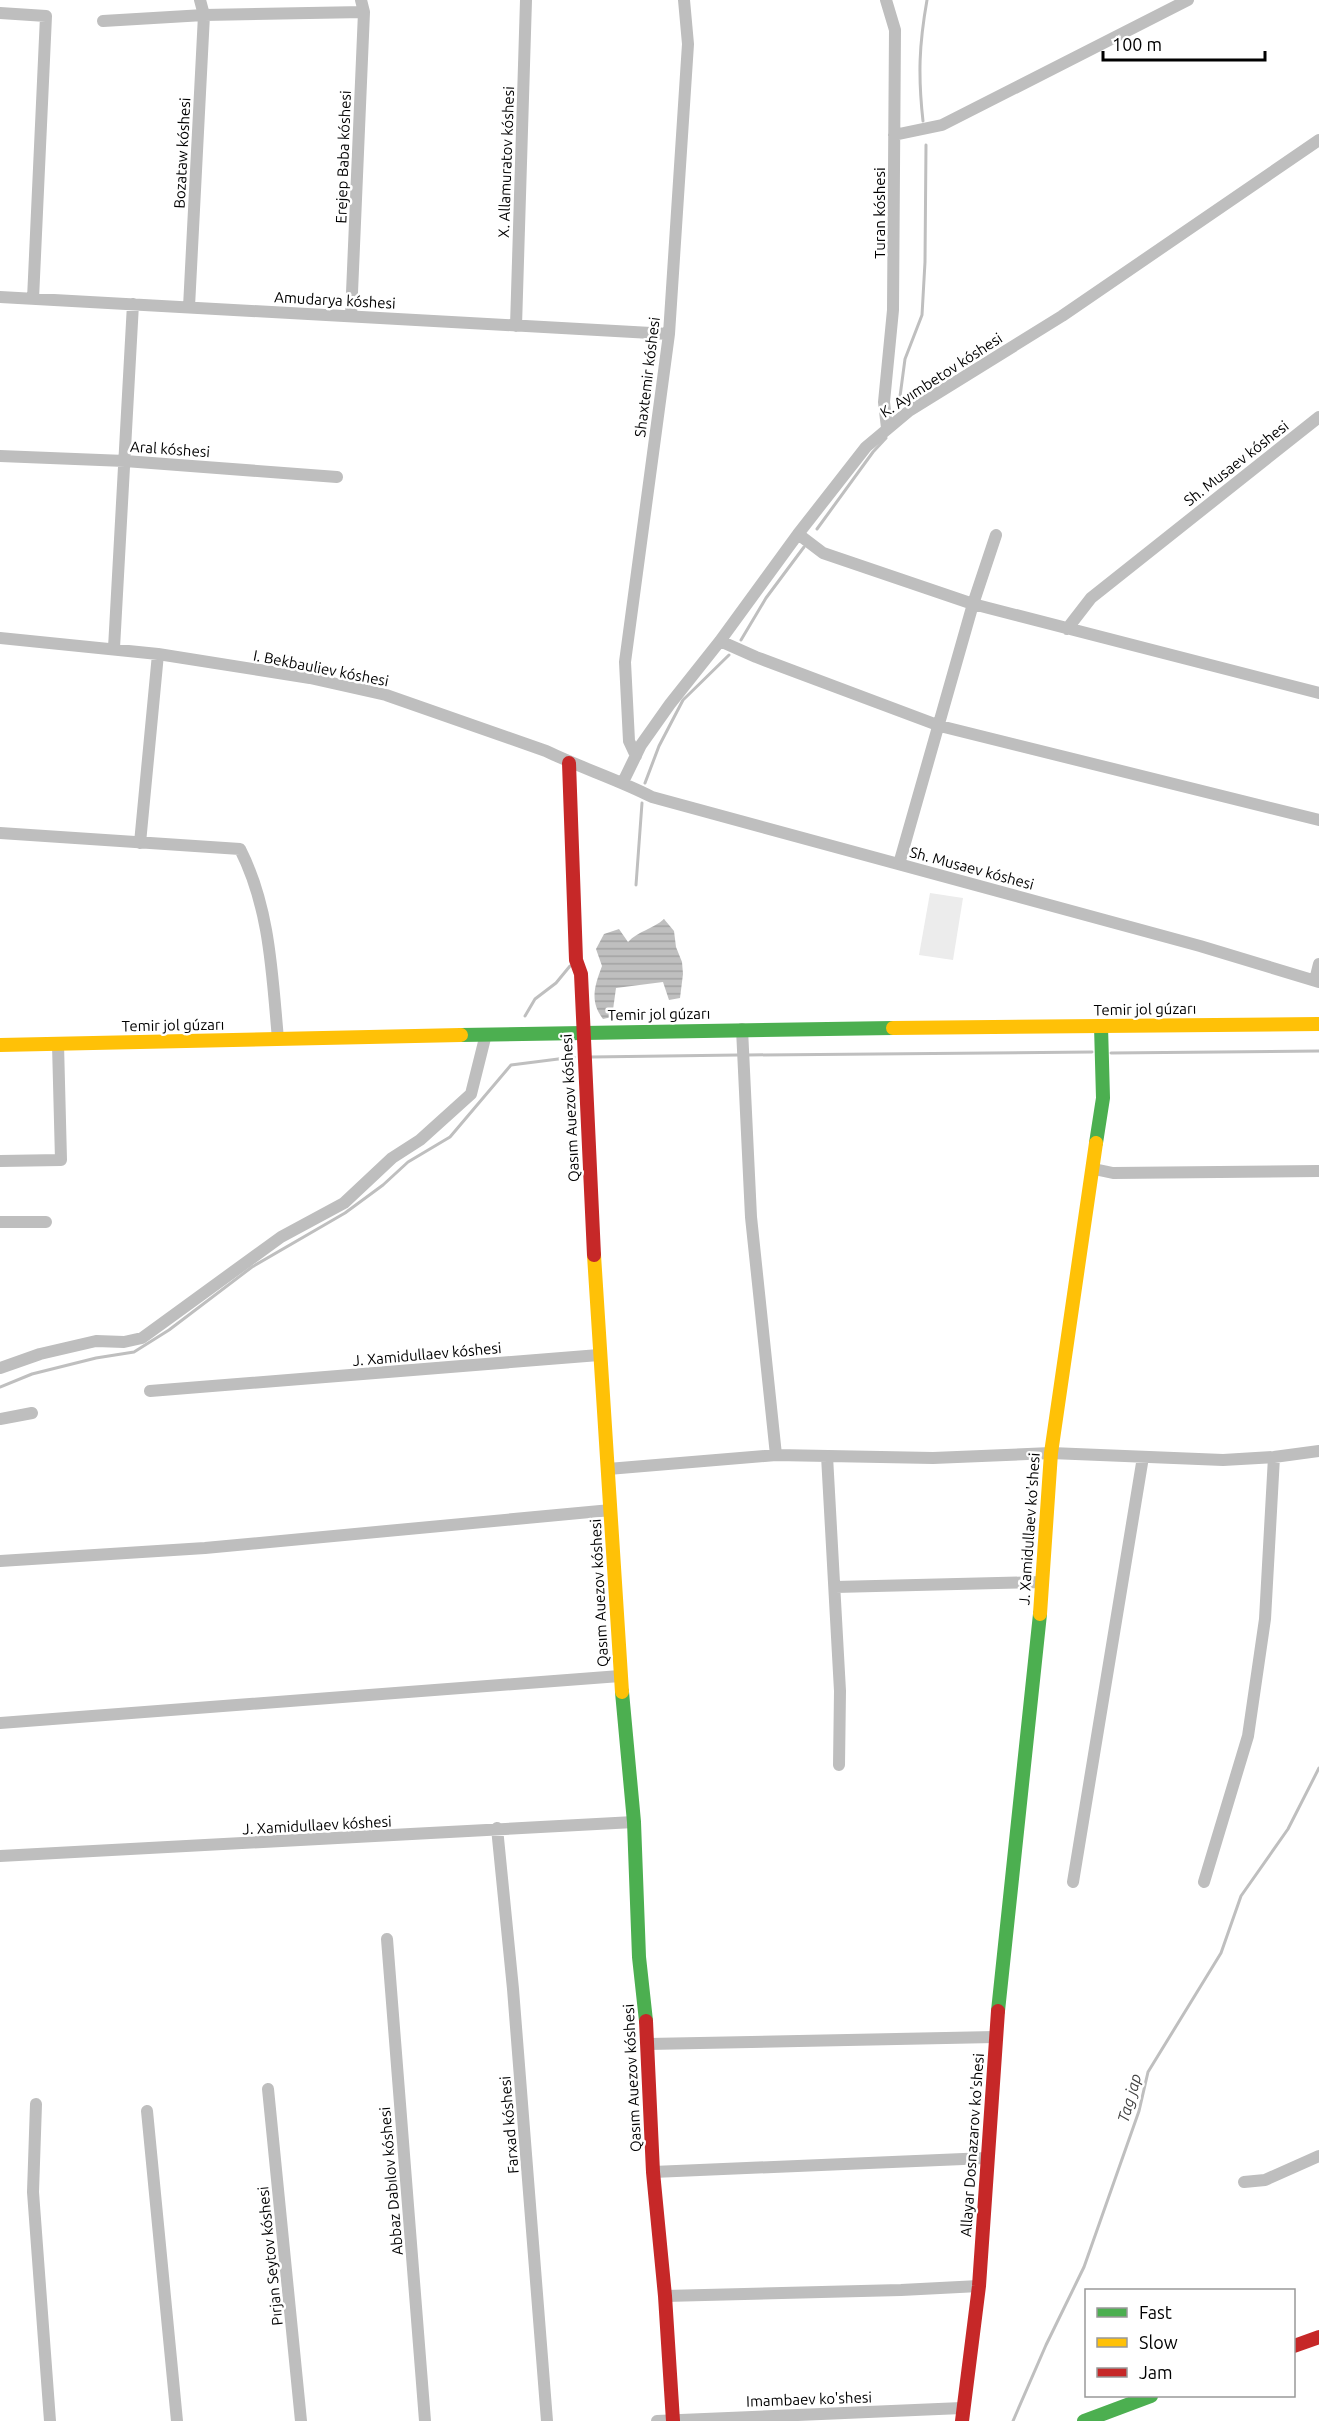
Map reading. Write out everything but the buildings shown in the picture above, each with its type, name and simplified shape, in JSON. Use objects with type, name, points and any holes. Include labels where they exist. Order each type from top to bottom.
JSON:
[{"type":"street","name":"Bozataw kóshesi","points":[[189,307],[204,15],[200,0]]},
{"type":"street","name":"X. Allamuratov kóshesi","points":[[516,326],[526,0]]},
{"type":"street","name":"Shaxtemir kóshesi","points":[[636,756],[629,741],[625,662],[669,334],[688,44],[684,0]]},
{"type":"street","name":"Turan kóshesi","points":[[886,0],[895,30],[893,310],[884,402],[886,428]]},
{"type":"street","points":[[894,135],[942,126],[1188,0]]},
{"type":"street","points":[[103,21],[362,6]]},
{"type":"street","name":"Erejep Baba kóshesi","points":[[351,316],[362,6]]},
{"type":"street","points":[[0,13],[46,16],[33,299]]},
{"type":"street","name":"K. Ayımbetov kóshesi","points":[[623,782],[636,756],[670,704],[866,447],[886,428],[909,411],[1062,316],[1319,140]]},
{"type":"street","name":"Amudarya kóshesi","points":[[0,297],[669,334]]},
{"type":"street","points":[[114,648],[133,304]]},
{"type":"street","name":"Sh. Musaev kóshesi","points":[[1067,629],[1091,598],[1319,417]]},
{"type":"street","name":"Aral kóshesi","points":[[0,456],[125,461],[338,477]]},
{"type":"street","points":[[798,534],[823,553],[973,604],[1319,693]]},
{"type":"street","points":[[899,864],[973,604],[996,535]]},
{"type":"street","name":"I. Bekbauliev kóshesi","points":[[0,638],[158,654],[310,678],[386,695],[546,751],[569,763],[623,782]]},
{"type":"street","points":[[720,641],[756,657],[940,726],[1319,820]]},
{"type":"street","points":[[140,843],[158,654]]},
{"type":"street","name":"Qasım Auezov kóshesi","points":[[569,763],[576,960],[580,974],[620,1676],[634,1822],[639,1956],[648,2043],[654,2172],[673,2420]]},
{"type":"street","name":"Sh. Musaev kóshesi","points":[[623,782],[652,797],[1200,946],[1317,981],[1319,964]]},
{"type":"street","points":[[0,833],[240,849],[252,873],[267,927],[278,1039]]},
{"type":"street","name":"Temir jol gúzarı","points":[[0,1045],[742,1029],[1319,1024]]},
{"type":"street","name":"J. Xamidullaev ko'shesi","points":[[995,2037],[1043,1582],[1051,1453],[1103,1098],[1101,1026]]},
{"type":"street","points":[[742,1029],[751,1217],[776,1455]]},
{"type":"street","points":[[0,1368],[40,1354],[96,1341],[124,1342],[142,1338],[281,1238],[344,1203],[392,1158],[420,1140],[471,1094],[486,1034]]},
{"type":"street","points":[[0,1161],[61,1160],[58,1044]]},
{"type":"street","points":[[1094,1169],[1113,1173],[1319,1171]]},
{"type":"street","points":[[0,1222],[46,1222]]},
{"type":"street","name":"J. Xamidullaev kóshesi","points":[[150,1391],[600,1355]]},
{"type":"street","points":[[0,1419],[32,1413]]},
{"type":"street","points":[[608,1469],[776,1455],[933,1458],[1051,1453],[1223,1460],[1319,1451]]},
{"type":"street","points":[[827,1456],[840,1691],[839,1765]]},
{"type":"street","points":[[1073,1882],[1143,1457]]},
{"type":"street","points":[[1204,1882],[1248,1736],[1265,1619],[1274,1457]]},
{"type":"street","points":[[0,1561],[205,1548],[611,1510]]},
{"type":"street","points":[[835,1587],[1043,1582]]},
{"type":"street","points":[[0,1723],[620,1676]]},
{"type":"street","name":"J. Xamidullaev kóshesi","points":[[0,1856],[634,1822]]},
{"type":"street","name":"Farxad kóshesi","points":[[496,1828],[513,1989],[548,2421]]},
{"type":"street","name":"Abbaz Dabılov kóshesi","points":[[387,1939],[425,2421]]},
{"type":"street","name":"Allayar Dosnazarov ko'shesi","points":[[648,2043],[995,2037],[980,2286],[962,2415]]},
{"type":"street","name":"Pırjan Seytov kóshesi","points":[[268,2089],[301,2421]]},
{"type":"street","points":[[36,2104],[33,2192],[50,2421]]},
{"type":"street","points":[[147,2110],[177,2421]]},
{"type":"street","points":[[1244,2182],[1265,2180],[1319,2156]]},
{"type":"street","points":[[654,2172],[987,2158]]},
{"type":"street","points":[[665,2296],[980,2286]]},
{"type":"street","points":[[1295,2345],[1319,2337]]},
{"type":"street","points":[[1084,2421],[1148,2397]]},
{"type":"street","name":"Imambaev ko'shesi","points":[[657,2421],[962,2415]]},
{"type":"shaded area","points":[[930,893],[963,898],[953,960],[919,955]]},
{"type":"shaded area","points":[[664,919],[674,931],[676,947],[682,962],[680,998],[669,1000],[663,982],[616,988],[612,1017],[603,1019],[596,1006],[595,993],[602,966],[596,949],[604,934],[619,929],[628,942]]},
{"type":"waterway","points":[[923,121],[920,60],[927,0]]},
{"type":"waterway","points":[[899,404],[905,359],[922,315],[926,145]]},
{"type":"waterway","points":[[817,529],[873,452],[886,438]]},
{"type":"waterway","points":[[741,640],[766,598],[804,547]]},
{"type":"waterway","points":[[645,783],[659,746],[683,700],[729,655]]},
{"type":"waterway","points":[[636,885],[642,803]]},
{"type":"waterway","points":[[525,1016],[535,999],[556,983],[570,966]]},
{"type":"waterway","points":[[1111,1053],[1319,1051]]},
{"type":"waterway","points":[[748,1055],[1092,1052]]},
{"type":"waterway","points":[[591,1057],[738,1055]]},
{"type":"waterway","points":[[0,1387],[32,1374],[96,1358],[134,1352],[169,1330],[252,1267],[345,1213],[383,1185],[408,1162],[450,1137],[511,1065],[574,1057]]},
{"type":"waterway","name":"Tag jap","points":[[1013,2421],[1046,2345],[1084,2267],[1139,2111],[1148,2072],[1221,1953],[1241,1896],[1288,1829],[1319,1768]]},
{"type":"traffic: fast","points":[[1096,1143],[1103,1098],[1101,1026]]},
{"type":"traffic: fast","points":[[461,1035],[893,1028]]},
{"type":"traffic: fast","points":[[998,2011],[1040,1614]]},
{"type":"traffic: fast","points":[[622,1692],[634,1822],[639,1957],[646,2021]]},
{"type":"traffic: fast","points":[[1084,2421],[1148,2397]]},
{"type":"traffic: slow","points":[[893,1028],[1319,1024]]},
{"type":"traffic: slow","points":[[0,1045],[461,1035]]},
{"type":"traffic: slow","points":[[1040,1614],[1051,1453],[1096,1143]]},
{"type":"traffic: slow","points":[[594,1255],[622,1692]]},
{"type":"traffic: jam","points":[[569,763],[576,960],[581,974],[594,1255]]},
{"type":"traffic: jam","points":[[962,2421],[979,2286],[998,2011]]},
{"type":"traffic: jam","points":[[646,2021],[653,2172],[665,2296],[673,2421]]},
{"type":"traffic: jam","points":[[1295,2346],[1319,2337]]}]
